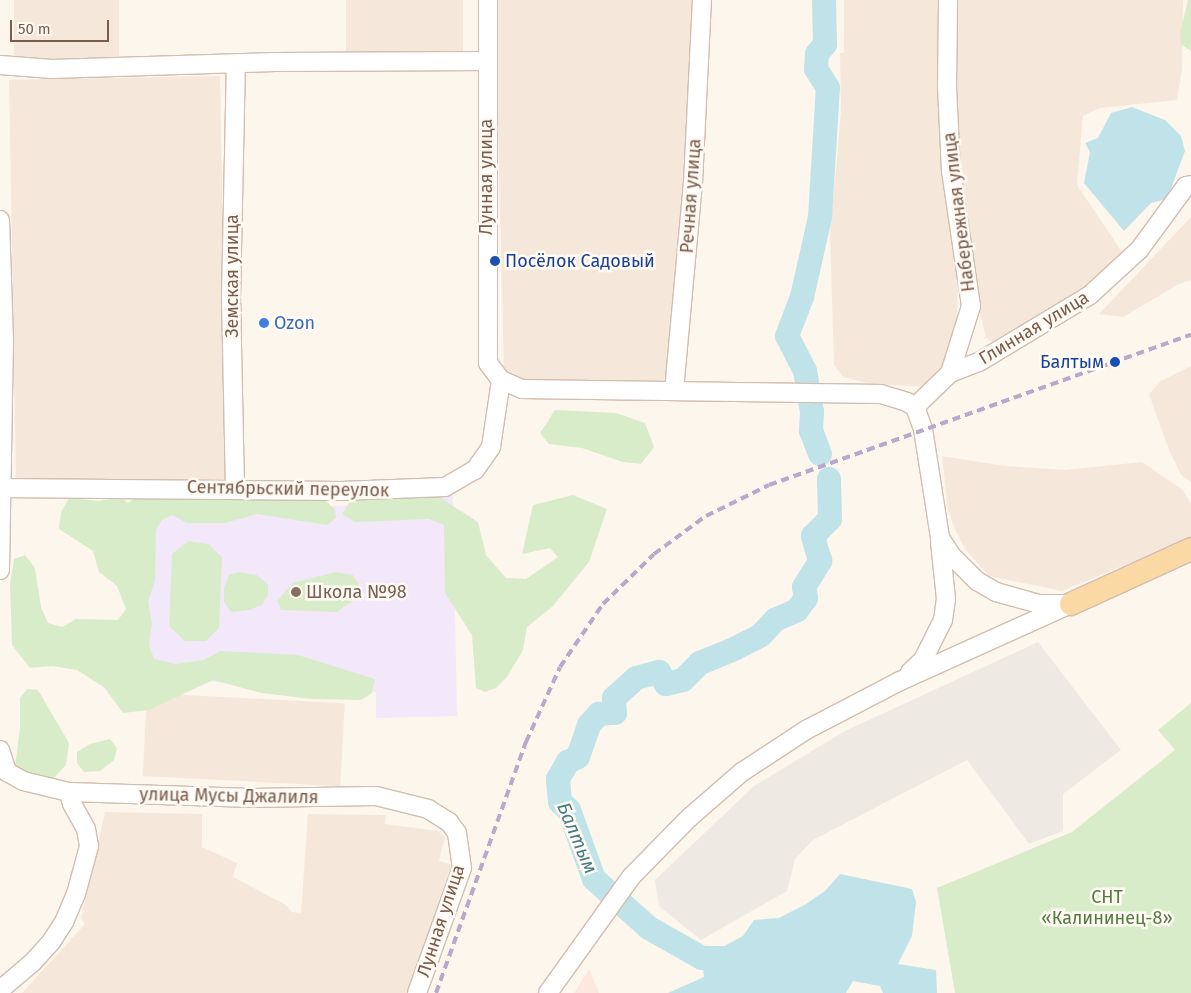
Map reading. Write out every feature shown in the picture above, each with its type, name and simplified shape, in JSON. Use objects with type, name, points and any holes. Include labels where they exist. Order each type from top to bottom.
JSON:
[{"type":"main road","points":[[1071,604],[1191,549]]},
{"type":"street","name":"Лунная улица","points":[[488,0],[488,363],[501,380]]},
{"type":"street","name":"Речная улица","points":[[674,391],[693,182],[702,0]]},
{"type":"street","name":"Набережная улица","points":[[915,407],[950,373],[971,306],[951,171],[947,88],[948,0]]},
{"type":"street","points":[[0,65],[52,69],[236,64],[487,61]]},
{"type":"street","name":"Земская улица","points":[[235,488],[231,298],[236,64]]},
{"type":"street","name":"Глинная улица","points":[[950,373],[979,362],[1090,295],[1134,255],[1186,186],[1191,185]]},
{"type":"street","points":[[0,220],[4,340],[0,570]]},
{"type":"street","points":[[501,380],[522,389],[880,394],[915,407],[923,429],[940,538],[946,599],[943,620],[923,660],[900,681]]},
{"type":"street","name":"Сентябрьский переулок","points":[[0,488],[235,488],[341,491],[445,487],[475,470],[491,447],[501,380]]},
{"type":"street","points":[[940,538],[962,568],[996,592],[1039,604],[1071,604]]},
{"type":"street","points":[[548,993],[593,926],[631,877],[689,818],[742,772],[806,730],[900,681],[1071,604]]},
{"type":"street","name":"улица Мусы Джалиля","points":[[0,750],[7,772],[23,782],[69,792],[252,798],[376,796],[428,809],[449,822]]},
{"type":"street","points":[[0,990],[28,968],[51,942],[64,922],[76,894],[89,846],[86,829],[72,804],[69,792]]},
{"type":"street","name":"Лунная улица","points":[[417,993],[462,868],[456,833],[449,822]]},
{"type":"shaded area","points":[[14,0],[119,0],[119,61],[14,61]]},
{"type":"shaded area","points":[[346,0],[463,0],[463,51],[346,51]]},
{"type":"shaded area","points":[[495,0],[696,0],[692,129],[671,383],[520,383],[519,377],[504,377]]},
{"type":"shaded area","points":[[844,0],[941,0],[938,87],[947,206],[958,286],[955,359],[931,387],[872,384],[843,377],[834,365],[830,234],[841,113],[840,53],[844,53]]},
{"type":"shaded area","points":[[954,0],[1183,0],[1182,70],[1177,100],[1100,108],[1083,116],[1077,185],[1124,255],[1094,284],[996,344],[986,338],[968,262],[952,100]]},
{"type":"shaded area","points":[[220,76],[227,483],[16,487],[9,80]]},
{"type":"shaded area","points":[[1191,217],[1191,280],[1179,284],[1123,317],[1099,314]]},
{"type":"shaded area","points":[[1191,366],[1191,482],[1181,475],[1169,450],[1149,394],[1161,381]]},
{"type":"shaded area","points":[[942,456],[1005,466],[1065,470],[1142,462],[1183,490],[1191,504],[1191,538],[1062,591],[989,576],[965,549],[954,527],[948,509]]},
{"type":"shaded area","name":"Школа №98","points":[[453,494],[457,716],[376,718],[376,692],[138,677],[138,504],[342,506]]},
{"type":"shaded area","points":[[1038,642],[1121,750],[1063,794],[1063,831],[1029,844],[967,760],[813,840],[795,859],[787,891],[701,940],[659,906],[655,880],[754,786],[845,731]]},
{"type":"shaded area","points":[[147,693],[345,703],[340,786],[143,776]]},
{"type":"shaded area","points":[[105,812],[202,814],[202,847],[237,863],[233,877],[286,905],[292,912],[301,913],[308,814],[386,815],[385,824],[438,831],[445,837],[439,861],[454,865],[411,993],[22,993],[85,924],[81,918]]},
{"type":"shaded area","points":[[589,969],[599,993],[574,993]]},
{"type":"green space","points":[[1188,0],[1191,0],[1191,51],[1181,44],[1180,33]]},
{"type":"green space","points":[[555,410],[616,413],[645,423],[654,447],[641,464],[623,462],[582,448],[549,444],[540,433]]},
{"type":"green space","points":[[573,495],[607,509],[589,562],[553,606],[527,627],[523,650],[507,677],[496,688],[485,692],[476,688],[472,635],[445,593],[444,525],[429,519],[355,522],[342,514],[351,500],[439,497],[478,522],[486,555],[506,578],[526,579],[558,557],[550,548],[522,554],[533,505]]},
{"type":"green space","points":[[120,497],[128,503],[136,497],[326,501],[335,510],[336,518],[327,525],[257,514],[225,523],[187,523],[172,515],[162,520],[156,530],[155,580],[148,602],[152,624],[149,644],[154,659],[176,664],[204,660],[220,651],[298,655],[375,679],[372,693],[361,700],[311,699],[262,693],[213,680],[149,710],[123,713],[104,687],[77,670],[52,666],[30,668],[12,645],[10,584],[14,559],[25,555],[35,568],[41,607],[48,623],[62,627],[76,619],[118,620],[126,609],[117,586],[99,572],[93,551],[59,529],[61,512],[69,498],[99,501]]},
{"type":"green space","points":[[188,541],[208,544],[222,557],[219,628],[206,641],[185,641],[169,626],[172,554]]},
{"type":"green space","points":[[238,572],[257,575],[268,585],[268,595],[262,605],[249,610],[231,612],[224,602],[224,588],[229,575]]},
{"type":"green space","points":[[336,572],[353,575],[359,585],[355,599],[337,612],[281,610],[277,601],[293,583]]},
{"type":"green space","points":[[27,689],[38,690],[69,743],[66,765],[54,778],[37,778],[15,767],[20,727],[20,698]]},
{"type":"green space","name":"СНТ «Калининец-8»","points":[[1191,703],[1191,993],[955,993],[937,888],[1072,832],[1175,750],[1158,730]]},
{"type":"green space","points":[[110,739],[117,748],[114,760],[100,771],[84,772],[77,763],[77,752],[90,744]]},
{"type":"water","points":[[1132,107],[1165,120],[1181,136],[1185,151],[1167,199],[1151,203],[1124,231],[1084,183],[1090,152],[1085,143],[1098,138],[1111,113]]},
{"type":"water","points":[[840,874],[912,889],[916,902],[912,936],[898,964],[936,970],[937,993],[883,993],[880,986],[853,981],[846,993],[668,993],[704,977],[702,958],[743,936],[754,920],[779,918],[806,904],[825,891]]},
{"type":"waterway","name":"Балтым","points":[[820,454],[811,431],[812,412],[805,371],[787,336],[802,297],[820,217],[828,88],[816,69],[817,54],[825,44],[824,0]]},
{"type":"waterway","name":"Балтым","points":[[733,958],[702,958],[649,928],[594,879],[569,810],[560,802],[558,779],[568,762],[578,757],[589,725],[599,714],[615,713],[614,698],[636,678],[659,672],[666,684],[683,680],[700,663],[761,635],[775,620],[797,610],[806,598],[804,587],[820,561],[813,536],[830,519],[829,479]]},
{"type":"railway","points":[[436,993],[526,742],[560,667],[603,604],[654,554],[706,516],[769,485],[1191,335]]},
{"type":"place","name":"Посёлок Садовый","points":[[495,261]]},
{"type":"place","name":"Ozon","points":[[264,323]]},
{"type":"place","name":"Балтым","points":[[1115,362]]},
{"type":"place","name":"Школа №98","points":[[296,592]]}]
